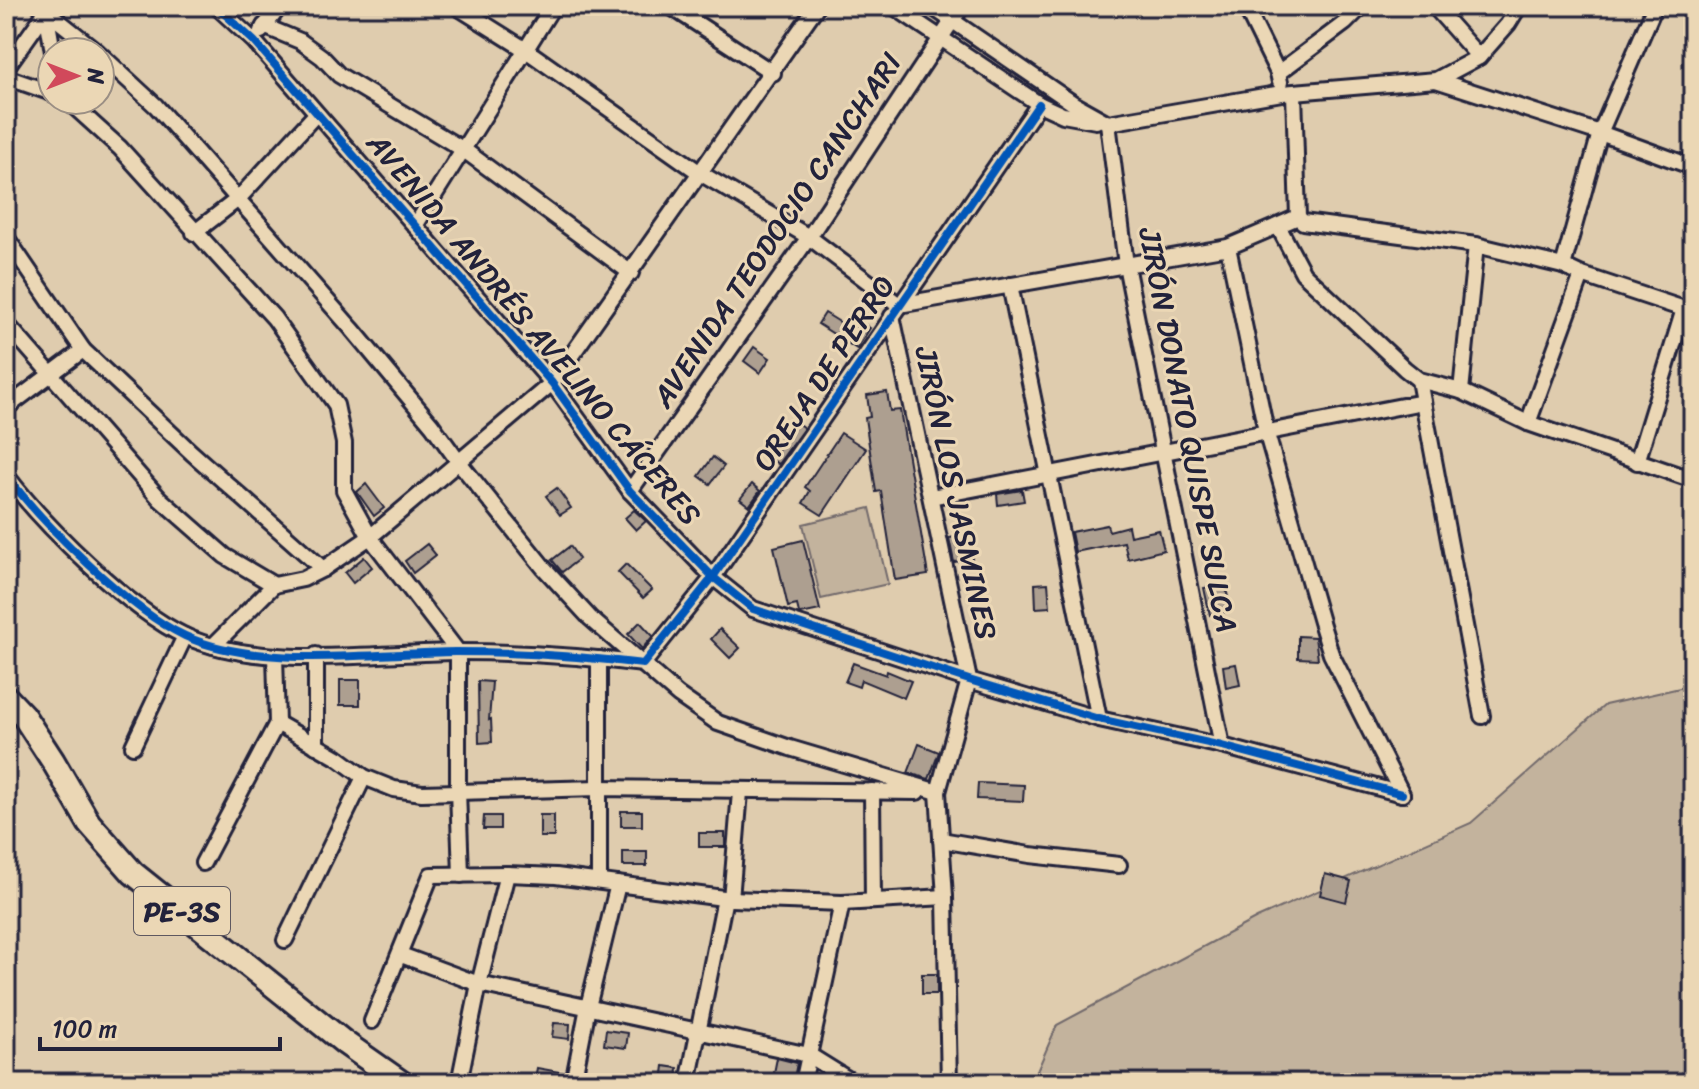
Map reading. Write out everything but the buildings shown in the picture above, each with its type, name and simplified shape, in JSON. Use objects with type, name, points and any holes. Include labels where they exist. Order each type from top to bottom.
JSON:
[{"type":"highway","name":"PE-3S","points":[[6,697],[23,715],[89,823],[133,873],[345,1043],[402,1083]]},
{"type":"street","name":"AVENIDA ANDRÉS AVELINO CÁCERES","points":[[216,6],[254,41],[552,383],[630,491],[713,577],[753,609],[1099,719],[1222,746],[1402,794],[1331,654],[1266,431]]},
{"type":"street","points":[[254,41],[280,6]]},
{"type":"street","points":[[456,6],[526,50],[700,173],[809,237],[895,311],[1010,285],[1228,247],[1298,217]]},
{"type":"street","points":[[415,226],[553,6]]},
{"type":"street","points":[[670,6],[773,73]]},
{"type":"street","points":[[213,646],[274,585],[303,579],[323,569],[370,537],[552,383],[773,73],[817,6]]},
{"type":"street","points":[[893,6],[1039,104],[1063,115],[1108,123],[1288,93],[1436,80],[1693,167]]},
{"type":"street","points":[[931,6],[1074,104],[1108,123]]},
{"type":"street","name":"AVENIDA TEODOCIO CANCHARI","points":[[630,491],[809,237],[962,6]]},
{"type":"street","points":[[1245,6],[1288,93],[1298,217],[1303,222],[1476,245],[1563,266],[1689,310],[1637,462]]},
{"type":"street","points":[[1278,73],[1345,23],[1362,6]]},
{"type":"street","points":[[1434,6],[1479,57]]},
{"type":"street","points":[[1436,80],[1479,57],[1508,24],[1519,6]]},
{"type":"street","points":[[1563,266],[1600,133],[1655,6]]},
{"type":"street","points":[[45,8],[50,36]]},
{"type":"street","points":[[45,8],[79,36]]},
{"type":"street","points":[[6,68],[45,8]]},
{"type":"street","points":[[264,26],[300,41],[339,75],[464,150],[631,273]]},
{"type":"street","points":[[116,69],[156,106],[352,329],[544,568],[590,618],[678,695],[718,723],[938,792]]},
{"type":"street","points":[[6,77],[36,87]]},
{"type":"street","name":"OREJA DE PERRO","points":[[643,664],[713,577],[1039,104]]},
{"type":"street","points":[[194,233],[238,199],[316,114]]},
{"type":"street","points":[[85,116],[120,148],[274,318],[336,405],[344,443],[344,490],[370,537],[458,652],[461,875]]},
{"type":"street","name":"JIRÓN DONATO QUISPE SULCA","points":[[1108,123],[1126,265],[1222,746]]},
{"type":"street","points":[[1278,226],[1303,273],[1419,380],[1461,391],[1528,423],[1693,480]]},
{"type":"street","points":[[6,237],[83,350],[192,453],[323,569]]},
{"type":"street","points":[[1461,391],[1476,245]]},
{"type":"street","points":[[1228,247],[1266,431]]},
{"type":"street","points":[[1528,423],[1582,275]]},
{"type":"street","points":[[1010,285],[1099,719]]},
{"type":"street","name":"JIRÓN LOS JASMINES","points":[[895,311],[969,680]]},
{"type":"street","points":[[6,323],[160,499],[225,556],[274,585]]},
{"type":"street","points":[[6,408],[83,350]]},
{"type":"street","points":[[1419,380],[1482,716]]},
{"type":"street","points":[[931,497],[1423,402]]},
{"type":"street","points":[[6,475],[25,501],[151,617],[185,636],[213,646],[275,656],[458,652],[643,664]]},
{"type":"street","points":[[133,746],[185,636]]},
{"type":"street","points":[[316,655],[316,746]]},
{"type":"street","points":[[203,863],[277,723],[275,656]]},
{"type":"street","points":[[599,659],[599,881]]},
{"type":"street","points":[[949,1083],[945,897],[938,792],[969,680]]},
{"type":"street","points":[[277,723],[364,777],[394,789],[422,793],[598,788],[938,792]]},
{"type":"street","points":[[285,940],[364,777]]},
{"type":"street","points":[[872,791],[873,901]]},
{"type":"street","points":[[688,1083],[728,899],[740,792]]},
{"type":"street","points":[[941,840],[1030,855],[1119,865]]},
{"type":"street","points":[[459,1083],[479,984],[507,874]]},
{"type":"street","points":[[372,1021],[431,875],[507,874],[599,881],[728,899],[842,903],[945,897]]},
{"type":"street","points":[[573,1083],[618,884]]},
{"type":"street","points":[[803,1083],[842,903]]},
{"type":"street","points":[[401,955],[479,984],[809,1055],[854,1083]]},
{"type":"shaded area","points":[[870,508],[888,584],[821,599],[803,524]]},
{"type":"shaded area","points":[[1693,685],[1693,1083],[1032,1083],[1057,1025],[1257,918],[1471,823],[1605,705]]},
{"type":"cycle path","points":[[216,6],[254,41],[552,383],[630,491],[713,577],[753,609],[1099,719],[1222,746],[1402,794]]},
{"type":"cycle path","points":[[6,475],[64,541],[114,587],[163,624],[185,636],[215,646],[282,656],[478,652],[643,664],[713,577],[1039,104]]}]
